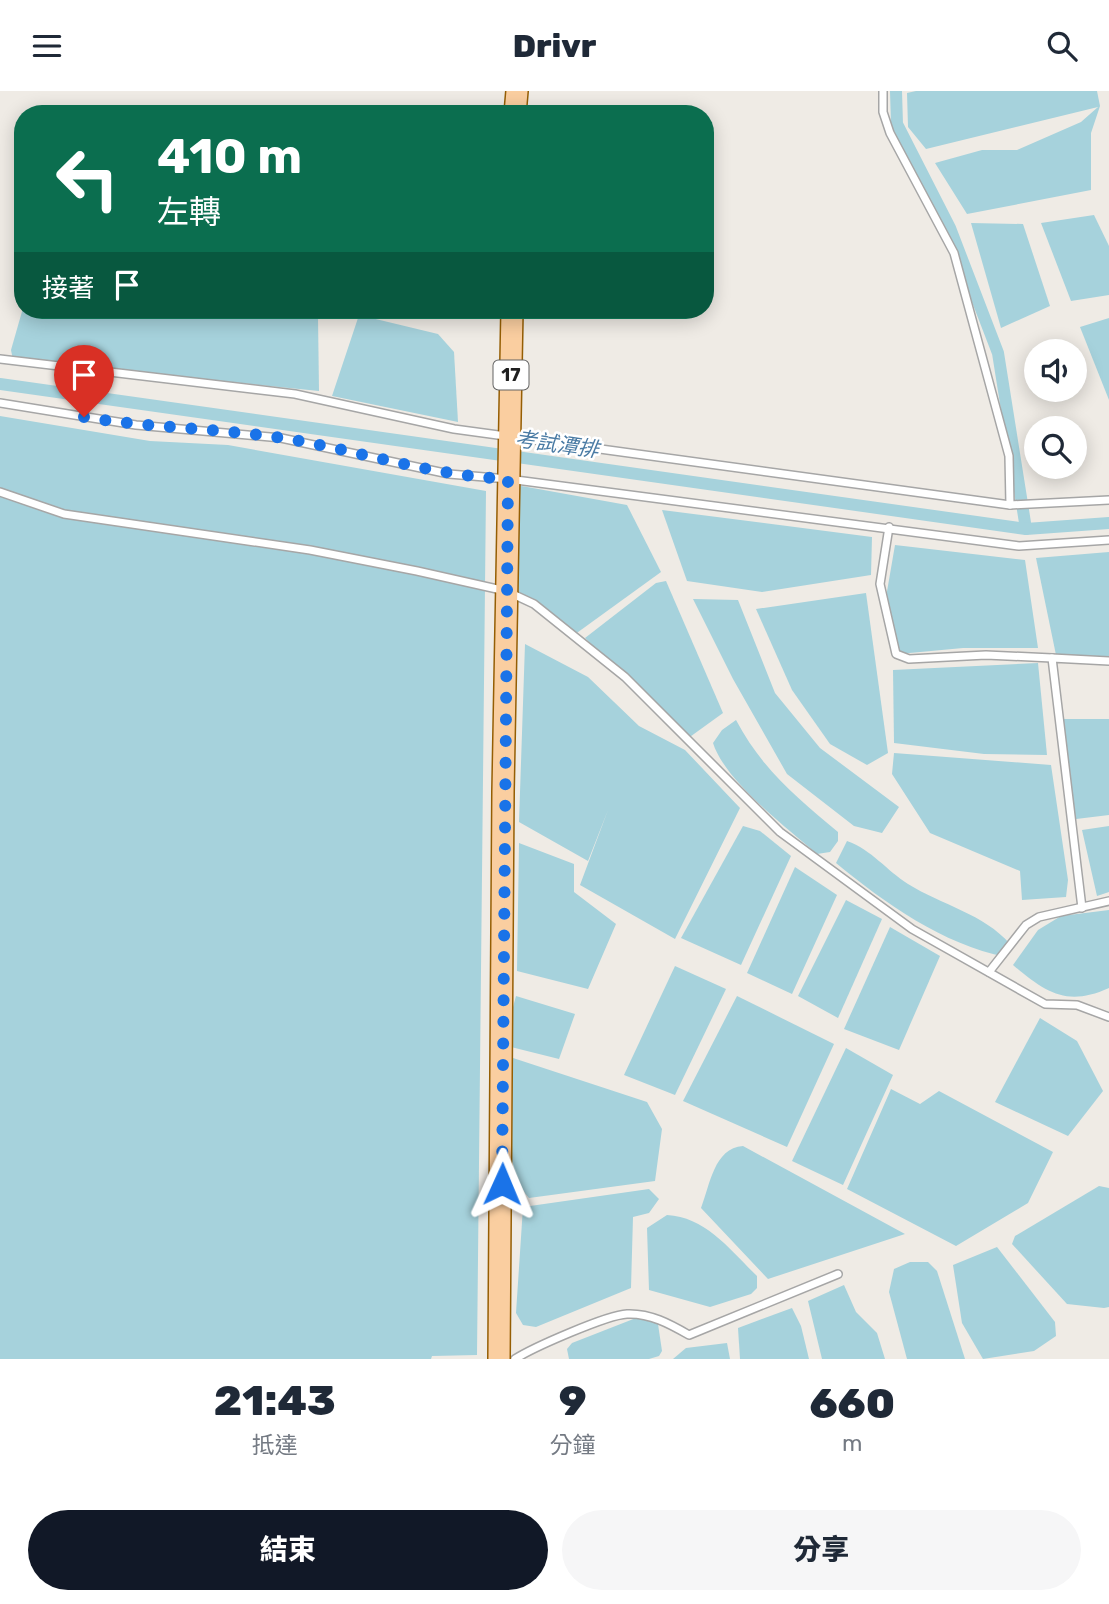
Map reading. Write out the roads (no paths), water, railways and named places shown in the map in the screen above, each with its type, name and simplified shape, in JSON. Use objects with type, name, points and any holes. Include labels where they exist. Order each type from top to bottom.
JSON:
[{"type":"main road","name":"17","points":[[499,1359],[506,591],[512,319]]},
{"type":"lane","points":[[883,91],[883,112],[890,133],[954,253],[1009,456],[1010,505]]},
{"type":"lane","points":[[0,359],[295,394],[454,429],[510,438],[1010,505],[1109,501]]},
{"type":"lane","points":[[0,403],[136,425],[281,438],[449,474],[509,475],[1019,546],[1109,540]]},
{"type":"lane","points":[[0,492],[64,514],[310,550],[506,591],[534,604],[625,677],[780,832],[912,929],[1045,1004],[1077,1005],[1109,1017]]},
{"type":"lane","points":[[888,527],[880,584],[896,654],[909,659],[986,655],[1109,661]]},
{"type":"lane","points":[[1052,659],[1082,908]]},
{"type":"lane","points":[[989,972],[1026,925],[1039,917],[1109,901]]},
{"type":"lane","points":[[515,1359],[537,1346],[626,1314],[665,1320],[689,1335],[838,1274]]},
{"type":"water","points":[[1097,91],[1100,106],[1091,133],[1091,190],[967,214],[935,163],[982,150],[1017,150],[1081,122],[1098,107],[926,149],[908,127],[907,93]]},
{"type":"water","points":[[1094,215],[1109,246],[1109,295],[1071,301],[1041,223]]},
{"type":"water","points":[[971,223],[1023,224],[1050,306],[1001,328]]},
{"type":"water","points":[[1109,318],[1109,400],[1087,339],[1080,327]]},
{"type":"water","points":[[20,319],[318,319],[319,391],[13,360],[11,350]]},
{"type":"water","points":[[358,319],[376,319],[438,334],[454,352],[458,422],[332,396]]},
{"type":"water","points":[[0,416],[150,441],[228,445],[486,491],[477,1355],[432,1356],[431,1359],[0,1359]]},
{"type":"water","points":[[516,485],[627,505],[661,572],[574,635],[517,592]]},
{"type":"water","points":[[662,510],[872,537],[871,575],[762,592],[687,581]]},
{"type":"water","points":[[895,545],[1025,560],[1038,648],[963,648],[899,654],[885,603]]},
{"type":"water","points":[[1109,552],[1109,658],[1056,655],[1036,558]]},
{"type":"water","points":[[666,581],[723,713],[687,739],[585,638],[656,583]]},
{"type":"water","points":[[866,593],[888,753],[867,765],[830,744],[792,690],[756,609]]},
{"type":"water","points":[[693,599],[738,600],[775,693],[820,748],[899,807],[882,833],[854,826],[787,774],[733,679]]},
{"type":"water","points":[[525,644],[588,677],[639,726],[685,750],[740,808],[675,939],[580,885],[608,810],[588,861],[519,822]]},
{"type":"water","points":[[1038,663],[1047,755],[984,754],[894,743],[893,670]]},
{"type":"water","points":[[1057,719],[1109,719],[1109,815],[1068,820]]},
{"type":"water","points":[[736,720],[769,768],[838,832],[838,841],[830,852],[817,854],[758,803],[730,773],[713,743],[722,730]]},
{"type":"water","points":[[894,753],[1051,765],[1068,880],[1066,897],[1022,900],[1020,871],[930,833],[892,774]]},
{"type":"water","points":[[743,826],[760,831],[791,856],[741,965],[681,938]]},
{"type":"water","points":[[1109,826],[1109,892],[1097,896],[1082,830]]},
{"type":"water","points":[[847,841],[864,850],[908,884],[988,925],[1010,944],[1006,957],[959,943],[916,921],[875,893],[836,863]]},
{"type":"water","points":[[519,843],[574,864],[574,892],[616,924],[588,989],[517,971]]},
{"type":"water","points":[[795,867],[837,895],[792,994],[747,973]]},
{"type":"water","points":[[846,900],[882,919],[838,1018],[798,996]]},
{"type":"water","points":[[1109,910],[1109,988],[1081,996],[1058,994],[1036,983],[1013,965],[1038,930],[1061,916]]},
{"type":"water","points":[[890,927],[940,956],[899,1050],[844,1029]]},
{"type":"water","points":[[675,966],[726,989],[675,1095],[624,1075]]},
{"type":"water","points":[[516,996],[575,1014],[559,1059],[511,1047],[512,1011]]},
{"type":"water","points":[[737,996],[834,1044],[787,1147],[683,1101]]},
{"type":"water","points":[[1040,1018],[1077,1041],[1103,1091],[1068,1136],[995,1102]]},
{"type":"water","points":[[846,1048],[893,1075],[843,1185],[792,1161]]},
{"type":"water","points":[[510,1057],[647,1102],[662,1129],[655,1181],[529,1198],[520,1184],[510,1150]]},
{"type":"water","points":[[891,1089],[920,1104],[939,1091],[1053,1152],[1028,1203],[956,1246],[847,1189]]},
{"type":"water","points":[[743,1146],[905,1234],[768,1279],[701,1208],[719,1160],[733,1148]]},
{"type":"water","points":[[1099,1186],[1109,1188],[1109,1307],[1067,1304],[1012,1244],[1015,1236]]},
{"type":"water","points":[[649,1189],[659,1199],[649,1213],[633,1217],[631,1288],[536,1327],[523,1325],[516,1313],[523,1207]]},
{"type":"water","points":[[667,1215],[681,1217],[705,1228],[757,1276],[757,1288],[751,1294],[710,1307],[649,1290],[647,1228]]},
{"type":"water","points":[[997,1247],[1055,1322],[1056,1336],[1034,1351],[983,1359],[962,1323],[953,1265]]},
{"type":"water","points":[[910,1262],[928,1262],[937,1271],[965,1359],[907,1359],[889,1292],[894,1269]]},
{"type":"water","points":[[844,1285],[856,1312],[877,1333],[885,1359],[822,1359],[808,1301]]},
{"type":"water","points":[[792,1308],[801,1326],[809,1359],[740,1359],[738,1328]]},
{"type":"water","points":[[648,1317],[658,1324],[662,1351],[659,1356],[649,1359],[569,1359],[567,1349],[572,1343],[636,1318]]},
{"type":"water","points":[[727,1343],[730,1359],[673,1359],[686,1348]]},
{"type":"waterway","points":[[896,91],[897,124],[950,228],[998,353],[1026,529]]},
{"type":"waterway","name":"考試潭排","points":[[0,384],[1026,529],[1109,523]]}]
